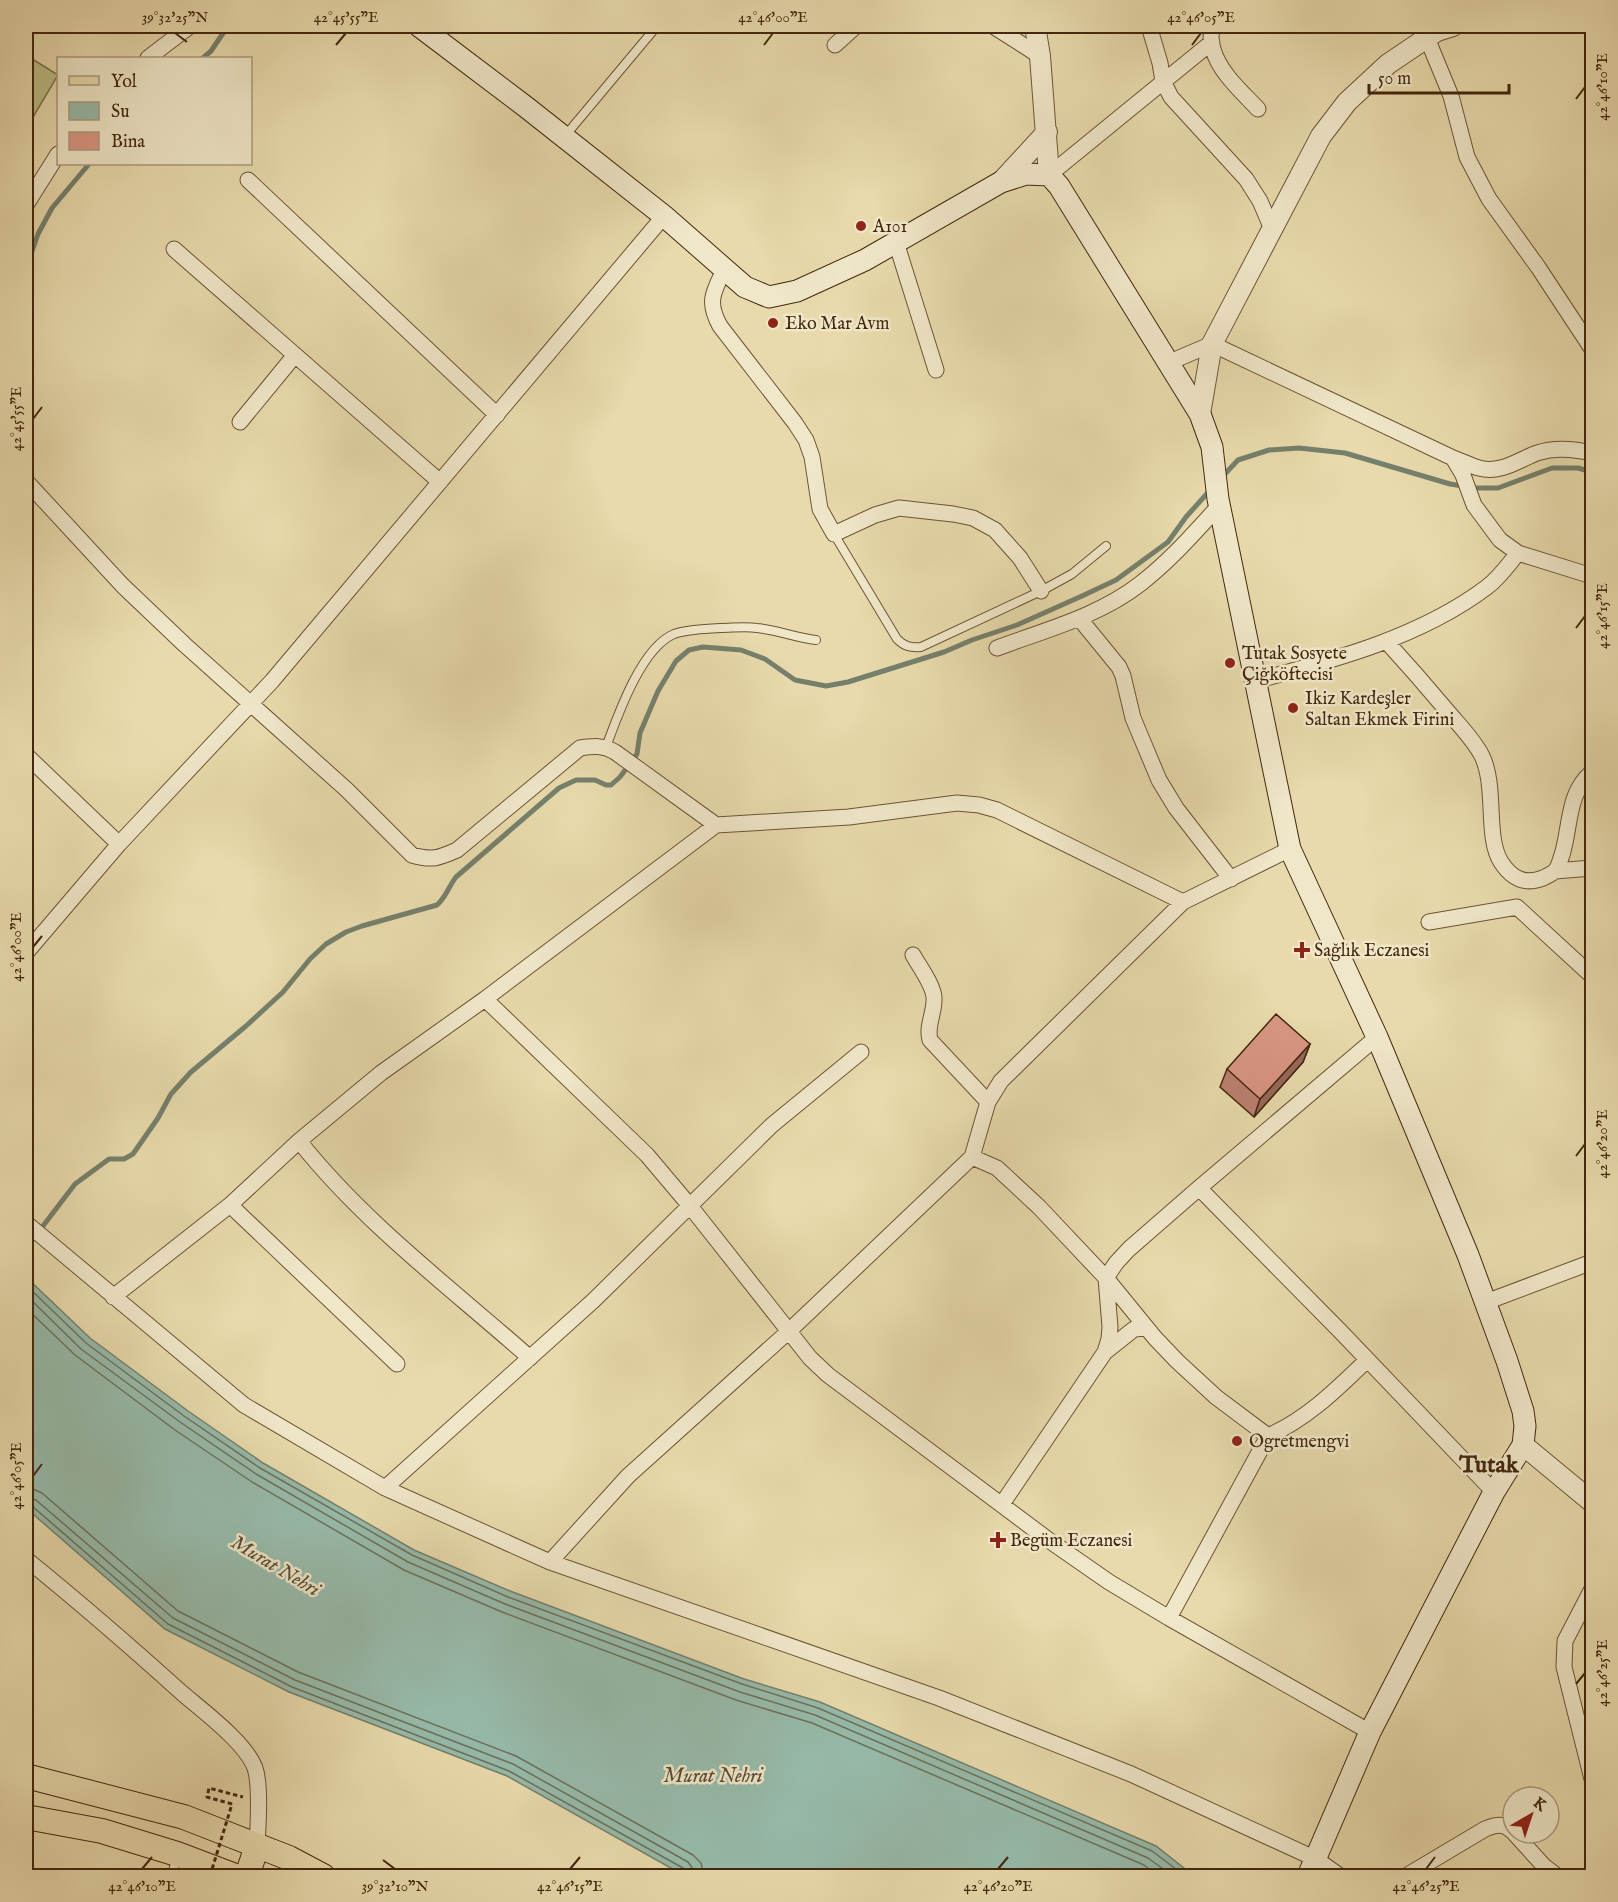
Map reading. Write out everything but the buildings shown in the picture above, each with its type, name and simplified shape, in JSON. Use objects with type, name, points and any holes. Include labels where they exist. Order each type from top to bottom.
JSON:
[{"type":"main road","points":[[419,26],[664,216],[745,287],[770,297],[797,291],[865,260],[1001,183],[1026,174],[1049,175],[1059,186],[1170,362],[1200,414],[1212,447],[1218,502],[1290,849],[1377,1037],[1486,1302],[1525,1426],[1523,1445],[1494,1492],[1370,1732],[1312,1868]]},
{"type":"main road","points":[[26,1776],[184,1817],[289,1858],[323,1876]]},
{"type":"main road","points":[[26,1818],[102,1831],[175,1865],[235,1876]]},
{"type":"main road","points":[[247,1876],[257,1846]]},
{"type":"street","points":[[149,57],[190,26]]},
{"type":"street","points":[[835,45],[856,26]]},
{"type":"street","points":[[993,26],[1040,56]]},
{"type":"street","points":[[1035,26],[1040,56],[1049,175]]},
{"type":"street","points":[[1149,26],[1163,81],[1171,97],[1246,179],[1260,201],[1272,229]]},
{"type":"street","points":[[1212,26],[1213,50],[1220,64],[1236,86],[1258,109]]},
{"type":"street","points":[[1200,414],[1212,344],[1321,136],[1347,102],[1388,64],[1438,30],[1451,96],[1467,157],[1489,199],[1593,349]]},
{"type":"street","points":[[1049,175],[1212,42]]},
{"type":"street","points":[[1001,183],[1047,132]]},
{"type":"street","points":[[26,205],[57,156]]},
{"type":"street","points":[[248,180],[497,415]]},
{"type":"street","points":[[26,953],[119,844],[272,681],[664,216]]},
{"type":"street","points":[[896,242],[936,370]]},
{"type":"street","points":[[174,249],[440,482]]},
{"type":"street","points":[[725,268],[712,296],[714,315],[806,440],[812,457],[820,509],[834,534],[875,515],[898,508],[973,518],[995,530],[1020,558],[1041,591]]},
{"type":"street","points":[[1170,362],[1212,344],[1480,469],[1498,469],[1516,464],[1537,453],[1556,449],[1593,453]]},
{"type":"street","points":[[240,422],[295,355]]},
{"type":"street","points":[[1453,458],[1474,505],[1500,540],[1518,553],[1593,576]]},
{"type":"street","points":[[26,481],[123,586],[185,645],[347,790],[412,855],[426,859],[439,858],[457,850],[580,748],[611,749],[716,825]]},
{"type":"street","points":[[997,648],[1079,618],[1112,602],[1139,585],[1165,563],[1218,502]]},
{"type":"street","points":[[1255,681],[1330,661],[1405,634],[1460,605],[1488,586],[1518,553]]},
{"type":"street","points":[[1079,618],[1119,667],[1133,718],[1159,780],[1176,808],[1231,879]]},
{"type":"street","points":[[1386,640],[1465,732],[1482,756],[1490,780],[1494,840],[1500,861],[1514,876],[1522,881],[1533,882],[1555,871],[1567,839],[1573,800],[1579,786],[1593,772]]},
{"type":"street","points":[[26,755],[119,844]]},
{"type":"street","points":[[113,1297],[230,1205],[299,1142],[381,1073],[485,999],[716,825],[849,817],[957,803],[979,804],[997,810],[1183,902]]},
{"type":"street","points":[[550,1562],[628,1476],[789,1331],[972,1156],[988,1102],[1000,1081],[1183,902],[1290,849]]},
{"type":"street","points":[[1555,871],[1593,868]]},
{"type":"street","points":[[1517,907],[1522,881]]},
{"type":"street","points":[[1429,922],[1517,907]]},
{"type":"street","points":[[1517,907],[1593,976]]},
{"type":"street","points":[[913,955],[933,992],[934,1004],[928,1034],[930,1040],[988,1102]]},
{"type":"street","points":[[485,999],[647,1155],[810,1358],[828,1375],[1050,1541],[1109,1582],[1370,1732]]},
{"type":"street","points":[[1002,1504],[1105,1352],[1110,1327],[1106,1278],[1116,1263],[1199,1188],[1377,1037]]},
{"type":"street","points":[[385,1488],[593,1301],[779,1119],[861,1052]]},
{"type":"street","points":[[299,1142],[359,1209],[530,1359]]},
{"type":"street","points":[[972,1156],[997,1168],[1039,1207],[1106,1278],[1146,1328],[1177,1361],[1216,1397],[1268,1436]]},
{"type":"street","points":[[1199,1188],[1494,1492]]},
{"type":"street","points":[[230,1205],[397,1364]]},
{"type":"street","points":[[26,1222],[244,1405],[385,1488],[550,1562],[939,1698],[1131,1774],[1312,1868],[1340,1876]]},
{"type":"street","points":[[1486,1302],[1593,1262]]},
{"type":"street","points":[[1105,1352],[1134,1329],[1146,1328]]},
{"type":"street","points":[[1169,1618],[1268,1436],[1281,1430],[1322,1402],[1368,1360]]},
{"type":"street","points":[[1523,1445],[1593,1502]]},
{"type":"street","points":[[27,1564],[120,1638],[209,1716],[248,1755],[256,1769],[257,1846]]},
{"type":"street","points":[[1592,1779],[1564,1667],[1564,1641],[1593,1589]]},
{"type":"street","points":[[1406,1876],[1485,1828],[1501,1825]]},
{"type":"street","points":[[1524,1845],[1557,1876]]},
{"type":"lane","points":[[564,137],[657,26]]},
{"type":"lane","points":[[834,534],[897,639],[908,647],[921,647],[1041,591],[1072,574],[1106,546]]},
{"type":"lane","points":[[611,749],[634,682],[654,649],[669,637],[677,633],[708,629],[754,627],[773,630],[797,638],[816,640]]},
{"type":"path","points":[[210,1876],[232,1804],[207,1797],[209,1788],[258,1802]]},
{"type":"green space","points":[[26,55],[57,74],[57,77],[26,129]]},
{"type":"water","name":"Murat Nehri","points":[[26,1277],[90,1338],[188,1411],[263,1463],[414,1550],[510,1591],[744,1679],[820,1702],[1156,1846],[1194,1876],[685,1876],[507,1776],[289,1692],[165,1629],[26,1508]]},
{"type":"waterway","points":[[204,57],[228,26]]},
{"type":"waterway","points":[[26,268],[38,234],[52,208],[88,165]]},
{"type":"waterway","points":[[1222,477],[1238,460],[1269,450],[1299,448],[1345,453],[1450,484],[1476,488],[1498,488],[1552,468],[1578,468],[1592,472]]},
{"type":"waterway","points":[[26,1255],[30,1243],[75,1184],[109,1159],[124,1159],[133,1154],[158,1118],[171,1094],[191,1072],[283,992],[310,959],[326,944],[362,926],[437,905],[456,877],[559,788],[576,780],[595,780],[611,785],[620,777],[637,754],[640,733],[658,691],[676,661],[689,650],[703,647],[741,650],[765,659],[795,680],[826,686],[848,682],[944,652],[1017,625],[1116,580],[1168,542],[1186,517],[1212,488]]},
{"type":"place","name":"A101","points":[[861,226]]},
{"type":"place","name":"Eko Mar Avm","points":[[773,323]]},
{"type":"place","name":"Tutak Sosyete Çiğköftecisi","points":[[1230,663]]},
{"type":"place","name":"Ikiz Kardeşler Saltan Ekmek Firini","points":[[1293,708]]},
{"type":"place","name":"Sağlık Eczanesi","points":[[1302,950]]},
{"type":"place","name":"Ogretmengvi","points":[[1237,1441]]},
{"type":"place","name":"Begüm Eczanesi","points":[[998,1540]]},
{"type":"district","name":"Tutak","points":[[1489,1464]]}]
